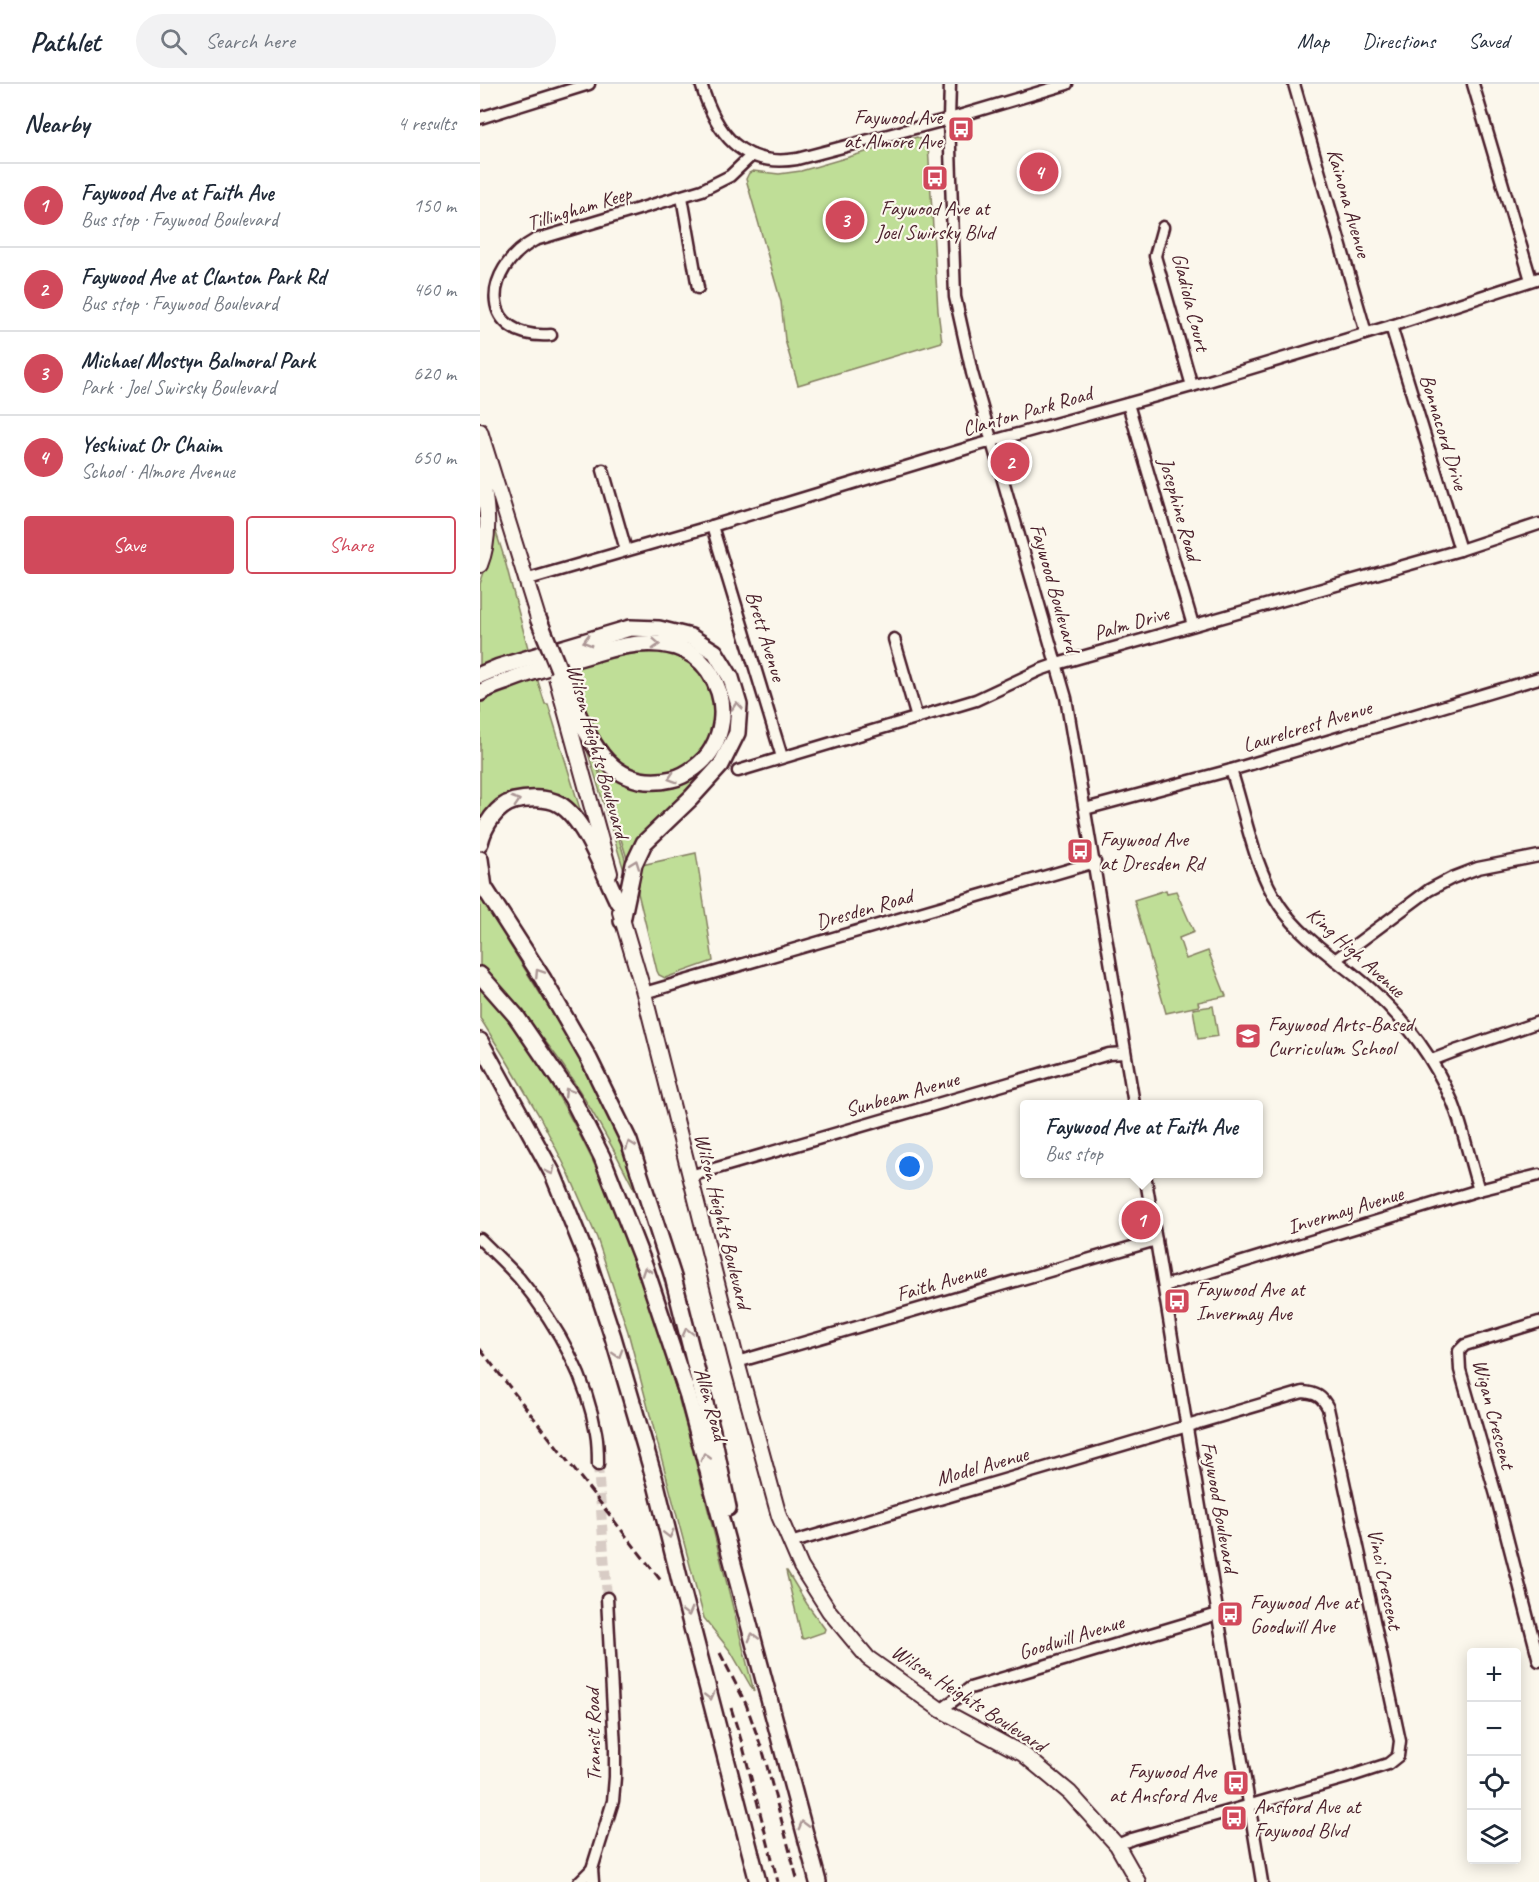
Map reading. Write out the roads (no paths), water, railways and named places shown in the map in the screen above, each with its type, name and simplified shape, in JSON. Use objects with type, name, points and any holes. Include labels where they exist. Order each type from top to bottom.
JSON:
[{"type":"highway","points":[[480,693],[517,677],[614,647],[640,643],[664,644],[687,651],[709,670],[716,683],[723,714],[712,751],[677,778],[660,782],[644,781],[624,774],[609,764],[594,746],[566,698],[538,618]]},
{"type":"highway","points":[[480,675],[499,667],[630,628],[640,628],[659,629],[691,637],[715,652],[731,678],[739,705],[737,733],[721,765],[691,798],[644,843],[634,864],[622,921]]},
{"type":"highway","points":[[480,843],[483,831],[492,816],[508,803],[528,797],[558,803],[578,821],[618,902]]},
{"type":"highway","points":[[480,859],[482,884],[543,979],[589,1059],[629,1141],[673,1277],[712,1431],[737,1550],[747,1615]]},
{"type":"highway","name":"Allen Road","points":[[480,975],[516,1016],[572,1098],[602,1157],[645,1267],[688,1396],[818,1882]]},
{"type":"highway","points":[[480,1041],[553,1174],[587,1258],[657,1484],[758,1882]]},
{"type":"highway","points":[[480,1051],[494,1064]]},
{"type":"main road","points":[[480,431],[538,618]]},
{"type":"main road","points":[[480,458],[488,519],[480,565]]},
{"type":"main road","name":"Wilson Heights Boulevard","points":[[566,698],[622,921],[644,993],[737,1362],[779,1516],[801,1567],[829,1611],[868,1658],[941,1710],[1023,1754],[1070,1792],[1117,1845],[1138,1882]]},
{"type":"street","points":[[480,118],[589,84]]},
{"type":"street","points":[[701,84],[722,133],[735,146],[752,155],[782,162],[949,119],[1067,84]]},
{"type":"street","name":"Faywood Boulevard","points":[[950,84],[949,119],[956,297],[963,336],[1066,698],[1133,1100]]},
{"type":"street","name":"Kainona Avenue","points":[[1294,84],[1366,333]]},
{"type":"street","points":[[1473,84],[1535,279]]},
{"type":"street","name":"Tillingham Keep","points":[[487,280],[506,258],[526,244],[715,185],[730,176],[752,155]]},
{"type":"street","points":[[682,196],[698,288]]},
{"type":"street","name":"Gladiola Court","points":[[1163,227],[1155,256],[1192,386]]},
{"type":"street","name":"Clanton Park Road","points":[[525,579],[712,526],[992,441],[1192,386],[1391,326],[1535,279]]},
{"type":"street","points":[[489,315],[496,323],[509,330],[551,335]]},
{"type":"street","name":"Bonnacord Drive","points":[[1391,326],[1460,550]]},
{"type":"street","name":"Josephine Road","points":[[1128,404],[1193,625]]},
{"type":"street","points":[[603,470],[626,550]]},
{"type":"street","name":"Palm Drive","points":[[738,771],[976,700],[1057,664],[1460,550],[1539,524]]},
{"type":"street","name":"Brett Avenue","points":[[712,526],[782,757]]},
{"type":"street","points":[[894,639],[917,718]]},
{"type":"street","name":"Laurelcrest Avenue","points":[[1085,809],[1231,770],[1539,678]]},
{"type":"street","name":"King High Avenue","points":[[1231,770],[1255,853],[1270,890],[1301,932],[1369,988],[1412,1031],[1432,1060],[1454,1105],[1479,1190]]},
{"type":"street","points":[[1335,960],[1429,890],[1478,868],[1539,856]]},
{"type":"street","name":"Dresden Road","points":[[644,993],[1095,862]]},
{"type":"street","points":[[1432,1060],[1539,1022]]},
{"type":"street","name":"Sunbeam Avenue","points":[[690,1176],[1098,1057],[1125,1053]]},
{"type":"street","name":"Invermay Avenue","points":[[1164,1286],[1479,1190],[1539,1175]]},
{"type":"street","name":"Faywood Boulevard","points":[[1146,1178],[1262,1882]]},
{"type":"street","points":[[480,1239],[518,1277],[551,1320],[571,1355],[596,1433],[598,1465]]},
{"type":"street","name":"Faith Avenue","points":[[737,1362],[1156,1240]]},
{"type":"street","name":"Wigan Crescent","points":[[1539,1322],[1476,1341],[1465,1345],[1459,1351],[1460,1370],[1496,1495],[1539,1661]]},
{"type":"street","name":"Vinci Crescent","points":[[1186,1426],[1303,1392],[1314,1393],[1322,1397],[1328,1408],[1400,1741],[1398,1756],[1388,1764],[1250,1806]]},
{"type":"street","name":"Model Avenue","points":[[790,1543],[1186,1426]]},
{"type":"street","name":"Transit Road","points":[[593,1882],[592,1869],[613,1801],[615,1778],[607,1598]]},
{"type":"street","name":"Goodwill Avenue","points":[[941,1710],[970,1688],[1218,1614]]},
{"type":"street","points":[[1117,1845],[1250,1806]]},
{"type":"street","name":"Transit Road","points":[[579,1882],[592,1869]]},
{"type":"tunnel","points":[[598,1465],[607,1598]]},
{"type":"railway","points":[[480,1349],[662,1582]]},
{"type":"railway","points":[[720,1653],[746,1704],[764,1755],[798,1882]]},
{"type":"railway","points":[[731,1708],[778,1882]]},
{"type":"place","name":"Faywood Ave at Almore Ave","points":[[961,129]]},
{"type":"place","name":"Yeshivat Or Chaim","points":[[1039,172]]},
{"type":"place","name":"Faywood Ave at Joel Swirsky Blvd","points":[[935,178]]},
{"type":"place","name":"Michael Mostyn Balmoral Park","points":[[845,220]]},
{"type":"place","name":"Faywood Ave at Clanton Park Rd","points":[[1010,462]]},
{"type":"place","name":"Faywood Ave at Dresden Rd","points":[[1080,851]]},
{"type":"place","name":"Faywood Arts-Based Curriculum School","points":[[1248,1036]]},
{"type":"place","name":"Faywood Ave at Faith Ave","points":[[1141,1220]]},
{"type":"place","name":"Faywood Ave at Invermay Ave","points":[[1177,1301]]},
{"type":"place","name":"Faywood Ave at Goodwill Ave","points":[[1230,1614]]},
{"type":"place","name":"Faywood Ave at Ansford Ave","points":[[1236,1783]]},
{"type":"place","name":"Ansford Ave at Faywood Blvd","points":[[1234,1818]]}]
